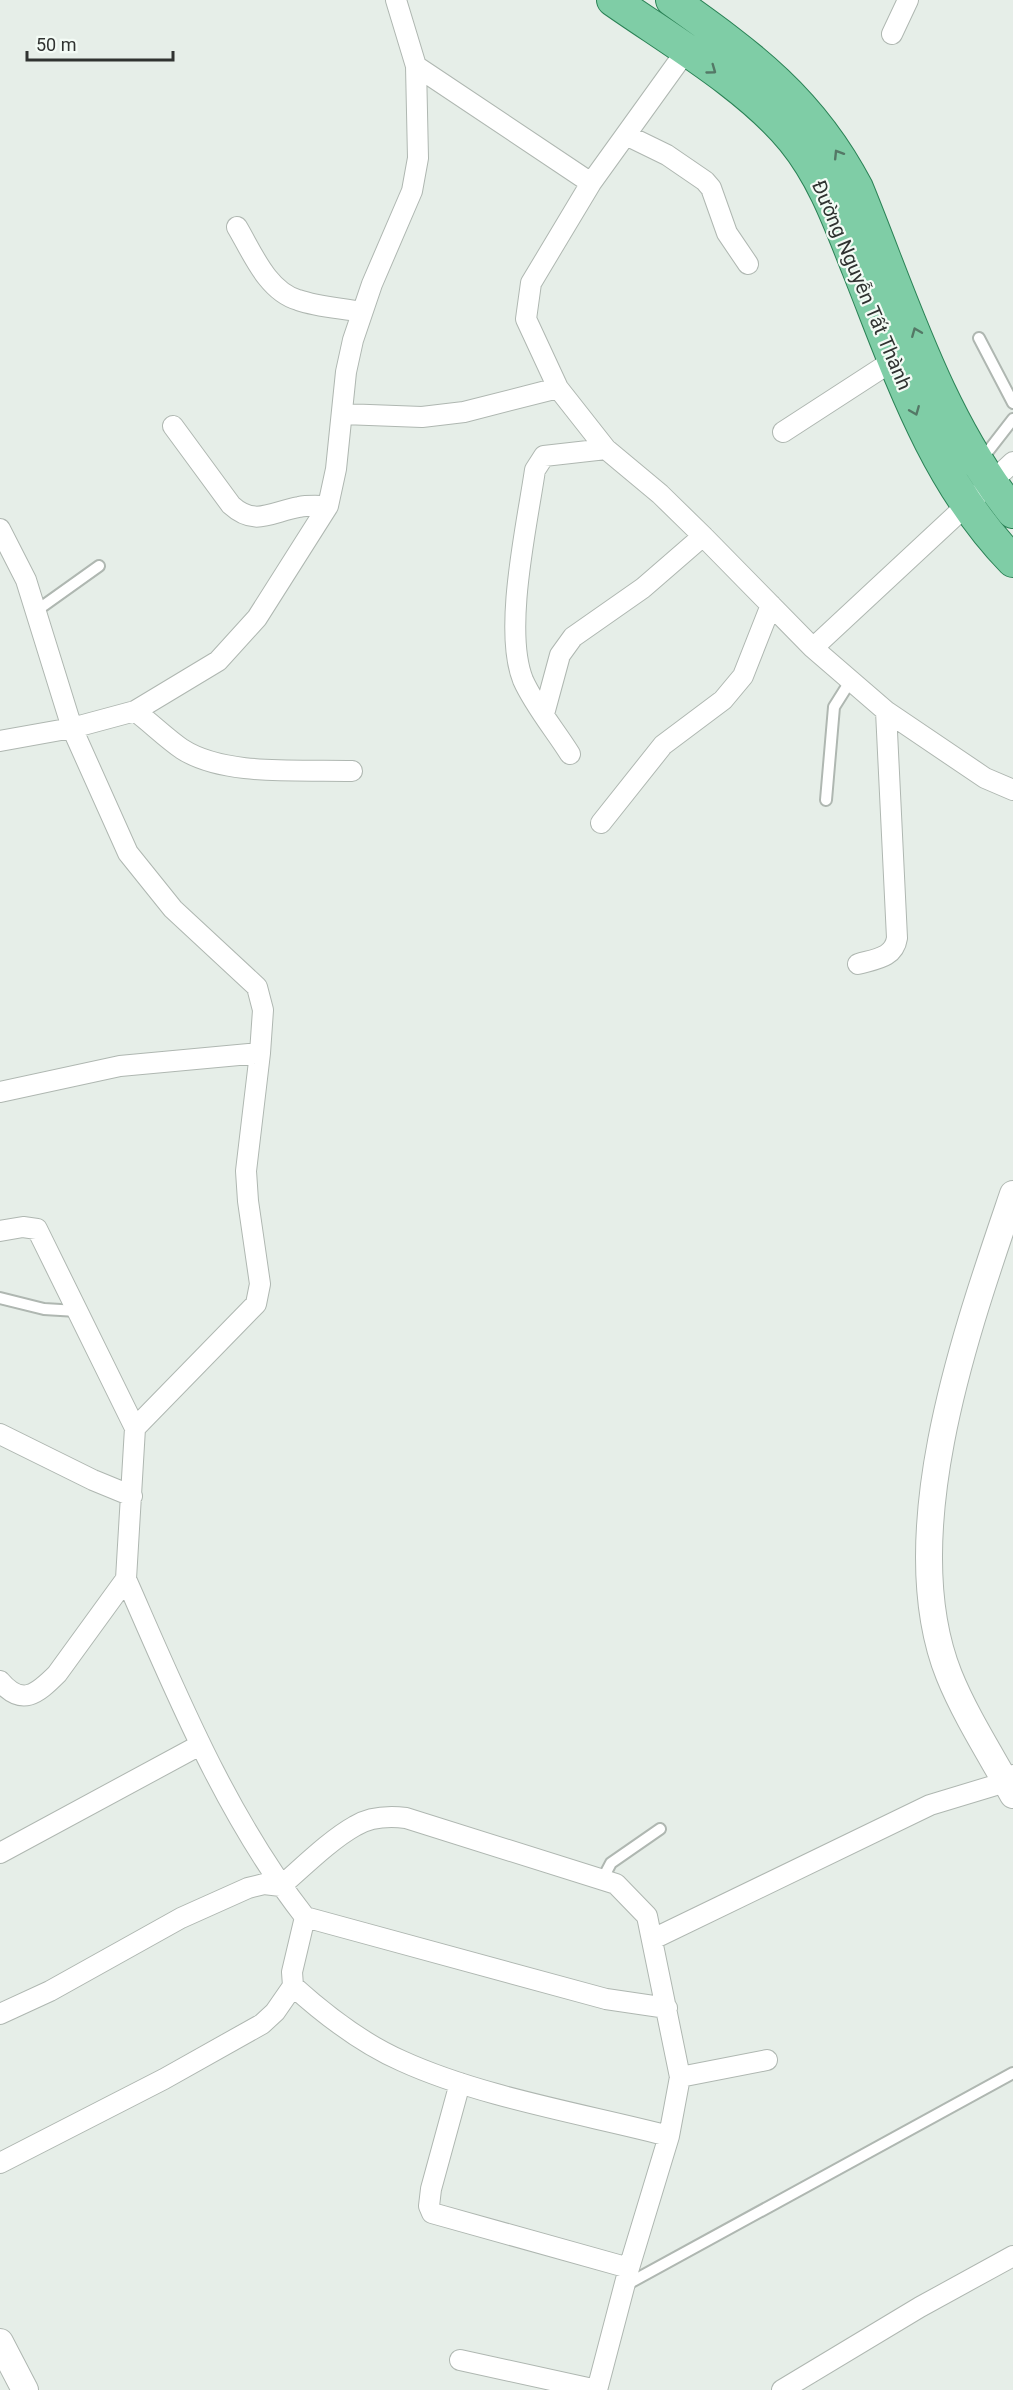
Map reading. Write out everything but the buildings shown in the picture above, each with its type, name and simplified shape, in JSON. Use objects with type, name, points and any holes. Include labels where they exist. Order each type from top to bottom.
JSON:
[{"type":"main road","name":"Đường Nguyễn Tất Thành","points":[[613,0],[686,51],[769,114],[793,140],[829,199],[922,428],[965,504],[1013,561]]},
{"type":"main road","name":"Đường Nguyễn Tất Thành","points":[[672,0],[750,58],[791,93],[817,122],[840,154],[857,188],[949,413],[984,473],[1013,512]]},
{"type":"street","points":[[0,741],[72,728],[135,711],[218,661],[257,618],[328,506],[336,469],[346,372],[362,312],[412,191],[418,158],[416,66],[396,0]]},
{"type":"street","points":[[892,34],[908,0]]},
{"type":"street","points":[[686,51],[591,183],[531,283],[526,319],[558,388],[606,449],[660,494],[813,648],[886,711],[985,778],[1013,790]]},
{"type":"street","points":[[416,66],[591,183]]},
{"type":"street","points":[[626,135],[667,155],[705,181],[711,188],[727,233],[748,264]]},
{"type":"street","points":[[237,227],[270,281],[283,293],[298,300],[362,312]]},
{"type":"street","points":[[783,432],[894,360]]},
{"type":"street","points":[[343,414],[422,417],[464,412],[558,388]]},
{"type":"street","points":[[173,426],[231,505],[242,515],[256,518],[300,507],[328,506]]},
{"type":"street","points":[[570,754],[523,680],[515,646],[516,608],[535,470],[544,456],[606,449]]},
{"type":"street","points":[[813,648],[965,504],[984,473],[1013,462]]},
{"type":"street","points":[[0,529],[26,580],[72,728],[128,853],[173,909],[257,987],[263,1010],[246,1171],[260,1284],[256,1304],[135,1428]]},
{"type":"street","points":[[544,714],[560,655],[573,638],[643,588],[703,536]]},
{"type":"street","points":[[601,823],[663,745],[723,700],[743,676],[771,605]]},
{"type":"street","points":[[135,711],[184,750],[213,762],[244,767],[352,771]]},
{"type":"street","points":[[858,964],[889,955],[896,948],[886,711]]},
{"type":"street","points":[[0,1092],[120,1066],[260,1053]]},
{"type":"street","points":[[653,1939],[930,1805],[1011,1784],[949,1675],[934,1614],[930,1547],[932,1500],[947,1409],[1013,1194]]},
{"type":"street","points":[[0,1231],[23,1227],[37,1229],[135,1428],[126,1579],[200,1745],[281,1886],[305,1917],[606,1999],[667,2008]]},
{"type":"street","points":[[0,1434],[93,1480],[132,1496]]},
{"type":"street","points":[[0,1681],[9,1691],[19,1696],[33,1694],[44,1687],[57,1674],[126,1579]]},
{"type":"street","points":[[0,1853],[200,1745]]},
{"type":"street","points":[[0,2014],[50,1990],[181,1918],[248,1888],[264,1884],[281,1886],[355,1825],[389,1816],[406,1818],[615,1884],[632,1898],[646,1916],[653,1939],[680,2077],[669,2136],[626,2277],[597,2390],[460,2360]]},
{"type":"street","points":[[0,2163],[164,2079],[262,2024],[275,2012],[293,1986],[292,1972],[305,1917]]},
{"type":"street","points":[[293,1986],[371,2044],[401,2061],[460,2083],[669,2136]]},
{"type":"street","points":[[680,2077],[767,2060]]},
{"type":"street","points":[[460,2083],[431,2189],[429,2206],[432,2213],[626,2277]]},
{"type":"street","points":[[782,2390],[920,2307],[1013,2256]]},
{"type":"street","points":[[0,2342],[25,2390]]},
{"type":"lane","points":[[979,338],[1013,403]]},
{"type":"lane","points":[[984,473],[1013,419]]},
{"type":"lane","points":[[36,611],[99,566]]},
{"type":"lane","points":[[826,800],[834,707],[851,680]]},
{"type":"lane","points":[[0,1298],[44,1309],[77,1311]]},
{"type":"lane","points":[[602,1880],[611,1863],[660,1829]]},
{"type":"lane","points":[[626,2277],[956,2106],[1013,2073]]}]
